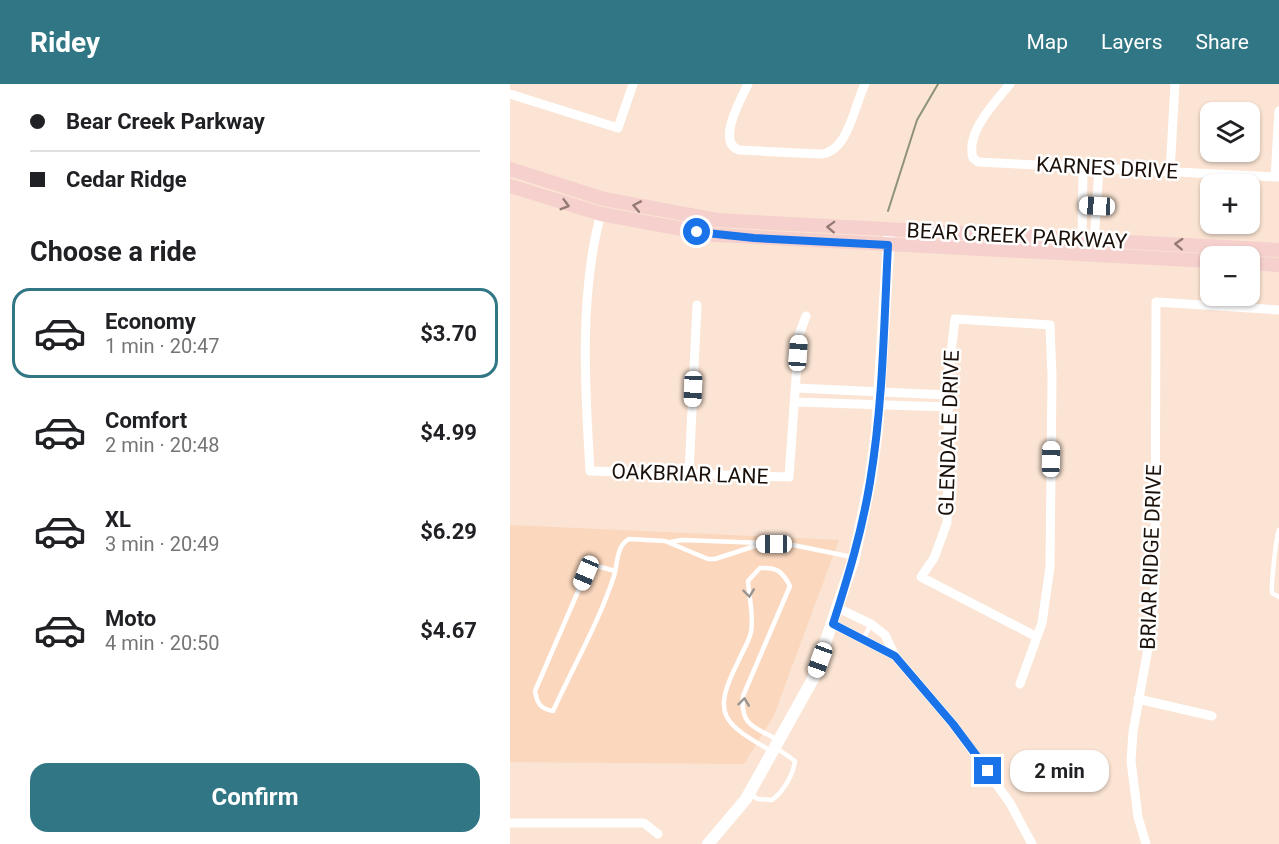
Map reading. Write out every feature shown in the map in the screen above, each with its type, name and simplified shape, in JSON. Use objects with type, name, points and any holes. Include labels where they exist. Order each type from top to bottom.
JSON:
[{"type":"main road","name":"BEAR CREEK PARKWAY","points":[[510,169],[571,190],[681,214],[755,223],[1279,250]]},
{"type":"main road","name":"BEAR CREEK PARKWAY","points":[[510,186],[601,214],[715,235],[1200,261]]},
{"type":"main road","points":[[1260,264],[1279,265]]},
{"type":"street","points":[[510,89],[513,84]]},
{"type":"street","points":[[510,94],[618,128],[633,84]]},
{"type":"street","points":[[748,84],[733,118],[729,143],[739,150],[830,153],[839,145],[865,84]]},
{"type":"street","name":"KARNES DRIVE","points":[[1010,84],[971,144],[973,158],[978,162],[1277,177]]},
{"type":"street","points":[[1170,171],[1175,84]]},
{"type":"street","points":[[1277,177],[1279,111]]},
{"type":"street","points":[[1083,168],[1081,240],[1088,256]]},
{"type":"street","points":[[1088,256],[1096,240],[1099,169]]},
{"type":"street","name":"OAKBRIAR LANE","points":[[601,214],[587,284],[587,443],[590,471],[789,477],[795,402]]},
{"type":"street","points":[[714,842],[749,794],[813,679],[854,558],[870,482],[879,405],[889,230]]},
{"type":"street","name":"BRIAR RIDGE DRIVE","points":[[1146,844],[1138,817],[1131,761],[1138,699],[1152,626],[1155,580],[1156,302],[1279,310]]},
{"type":"street","points":[[689,473],[697,305]]},
{"type":"street","points":[[806,316],[800,336],[795,402],[948,407]]},
{"type":"street","name":"GLENDALE DRIVE","points":[[955,319],[1050,325],[1052,376],[1050,567],[1045,608],[1037,637],[978,609],[921,577],[934,558],[947,523],[948,395],[955,319]]},
{"type":"street","points":[[796,388],[948,395]]},
{"type":"street","points":[[838,608],[871,624],[885,635],[895,656],[953,724],[1004,794],[1032,844]]},
{"type":"street","points":[[833,624],[864,638],[885,653],[895,656]]},
{"type":"street","points":[[1020,684],[1037,637]]},
{"type":"street","points":[[1138,699],[1212,716]]},
{"type":"street","points":[[510,823],[644,823],[658,834]]},
{"type":"lane","points":[[1082,205],[1097,206]]},
{"type":"lane","points":[[831,403],[832,390]]},
{"type":"lane","points":[[917,393],[917,406]]},
{"type":"lane","points":[[1279,530],[1275,537],[1276,560],[1271,588],[1272,593],[1279,597]]},
{"type":"lane","points":[[615,571],[593,565],[586,573],[535,691],[536,699],[545,710],[553,711],[615,571],[620,546],[629,539],[788,544],[854,558]]},
{"type":"lane","points":[[668,542],[698,556],[715,560],[761,544]]},
{"type":"lane","points":[[749,794],[758,799],[772,800],[793,771],[795,761],[747,722],[741,710],[743,696],[790,586],[783,574],[774,568],[760,568],[748,581],[752,619],[751,634],[725,689],[722,708],[730,724],[741,733],[775,746]]},
{"type":"lane","points":[[864,638],[871,624]]},
{"type":"shaded area","points":[[510,525],[839,540],[774,715],[744,764],[510,762]]},
{"type":"waterway","points":[[888,211],[917,120],[938,84]]},
{"type":"route","points":[[697,232],[754,238],[888,245],[877,431],[870,482],[854,558],[833,624],[864,638],[885,653],[895,656],[953,724],[988,771]]}]
